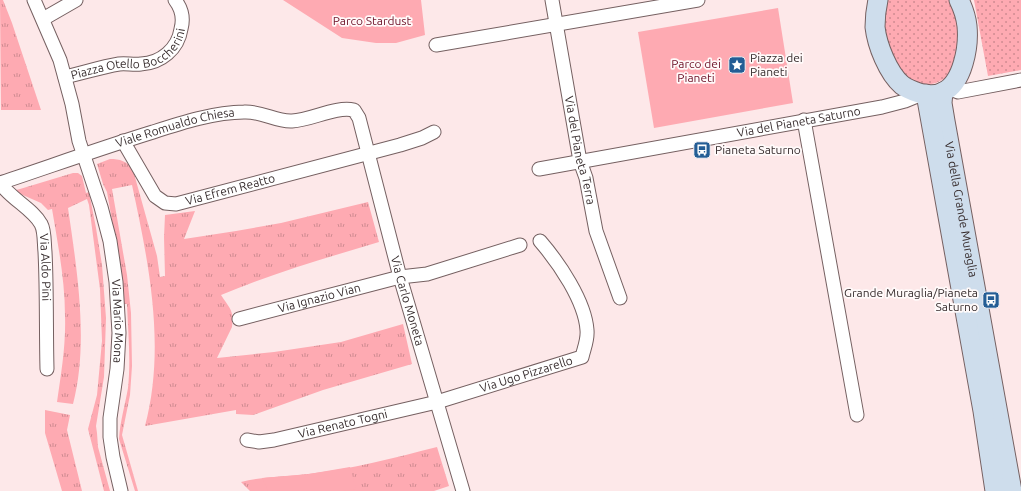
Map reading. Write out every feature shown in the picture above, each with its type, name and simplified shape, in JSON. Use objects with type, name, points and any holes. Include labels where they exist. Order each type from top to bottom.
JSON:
[{"type":"street","name":"Via Mario Mona","points":[[34,0],[60,60],[83,155],[110,240],[116,282],[119,321],[119,346],[116,380],[110,418],[110,437],[121,491]]},
{"type":"street","points":[[43,19],[76,0]]},
{"type":"street","name":"Piazza Otello Boccherini","points":[[65,77],[118,64],[147,63],[164,56],[176,44],[181,30],[182,15],[175,0]]},
{"type":"street","name":"Via del Pianeta Terra","points":[[552,0],[580,161],[586,178],[596,231],[620,298]]},
{"type":"street","points":[[436,45],[698,0]]},
{"type":"street","points":[[878,0],[875,28],[879,44],[885,60],[901,84],[908,88],[935,92],[958,92],[1021,80]]},
{"type":"street","points":[[935,92],[956,79],[961,70],[967,46],[967,25],[959,0]]},
{"type":"street","name":"Via del Pianeta Saturno","points":[[539,169],[882,107],[905,102],[935,92]]},
{"type":"street","name":"Via della Grande Muraglia","points":[[935,92],[995,491]]},
{"type":"street","name":"Via della Grande Muraglia","points":[[935,92],[942,102],[1012,491]]},
{"type":"street","name":"Viale Romualdo Chiesa","points":[[0,183],[123,141],[186,122],[241,112],[258,113],[288,121],[300,120],[345,109],[354,110]]},
{"type":"street","name":"Via Carlo Moneta","points":[[354,110],[359,118],[400,277],[463,491]]},
{"type":"street","points":[[804,120],[857,415]]},
{"type":"street","name":"Via Efrem Reatto","points":[[123,141],[153,193],[162,201],[173,204],[411,142],[434,132]]},
{"type":"street","name":"Via Aldo Pini","points":[[0,183],[10,196],[37,219],[42,228],[45,265],[47,369]]},
{"type":"street","name":"Via Ugo Pizzarello","points":[[438,402],[582,357],[587,331],[585,317],[565,274],[540,241]]},
{"type":"street","name":"Via Ignazio Vian","points":[[239,319],[400,277],[428,274],[520,245]]},
{"type":"street","name":"Via Renato Togni","points":[[247,440],[259,442],[274,440],[438,402]]},
{"type":"green space","points":[[0,0],[3,0],[12,23],[41,110],[1,110]]},
{"type":"green space","name":"Parco Stardust","points":[[283,0],[421,0],[425,35],[396,43],[376,43],[342,38]]},
{"type":"green space","points":[[885,0],[952,0],[960,41],[952,71],[944,79],[936,83],[919,85],[912,82],[893,62],[882,26]]},
{"type":"green space","points":[[974,0],[1021,0],[1021,70],[988,76]]},
{"type":"green space","name":"Parco dei Pianeti","points":[[778,8],[793,103],[654,128],[638,32]]},
{"type":"green space","points":[[110,159],[123,161],[133,170],[157,256],[160,277],[165,276],[165,215],[195,211],[184,239],[281,223],[368,202],[379,242],[280,273],[221,295],[231,310],[232,327],[217,358],[274,352],[341,342],[403,324],[412,364],[323,390],[253,415],[236,414],[236,410],[145,426],[151,396],[155,336],[149,275],[132,185],[112,189],[127,275],[131,313],[132,366],[130,395],[122,435],[138,491],[135,491],[119,439],[129,378],[127,304],[123,304],[116,243],[107,192],[97,164]]},
{"type":"green space","points":[[73,173],[78,173],[82,176],[86,193],[89,192],[102,265],[106,318],[104,377],[96,426],[98,447],[110,491],[104,491],[88,429],[97,395],[102,341],[100,289],[89,205],[87,199],[68,208],[78,281],[81,332],[78,381],[73,404],[57,402],[64,349],[65,303],[61,262],[52,209],[48,210],[41,203],[16,192],[16,190]]},
{"type":"green space","points":[[45,410],[70,415],[67,430],[82,491],[62,491],[45,433]]},
{"type":"green space","points":[[437,447],[449,486],[434,491],[250,491],[241,482],[341,469]]},
{"type":"green space","points":[[350,467],[356,489],[343,491],[268,491],[262,478],[309,474]]},
{"type":"place","name":"Piazza dei Pianeti","points":[[737,65]]},
{"type":"place","name":"Pianeta Saturno","points":[[702,150]]},
{"type":"place","name":"Grande Muraglia/Pianeta Saturno","points":[[991,300]]}]
